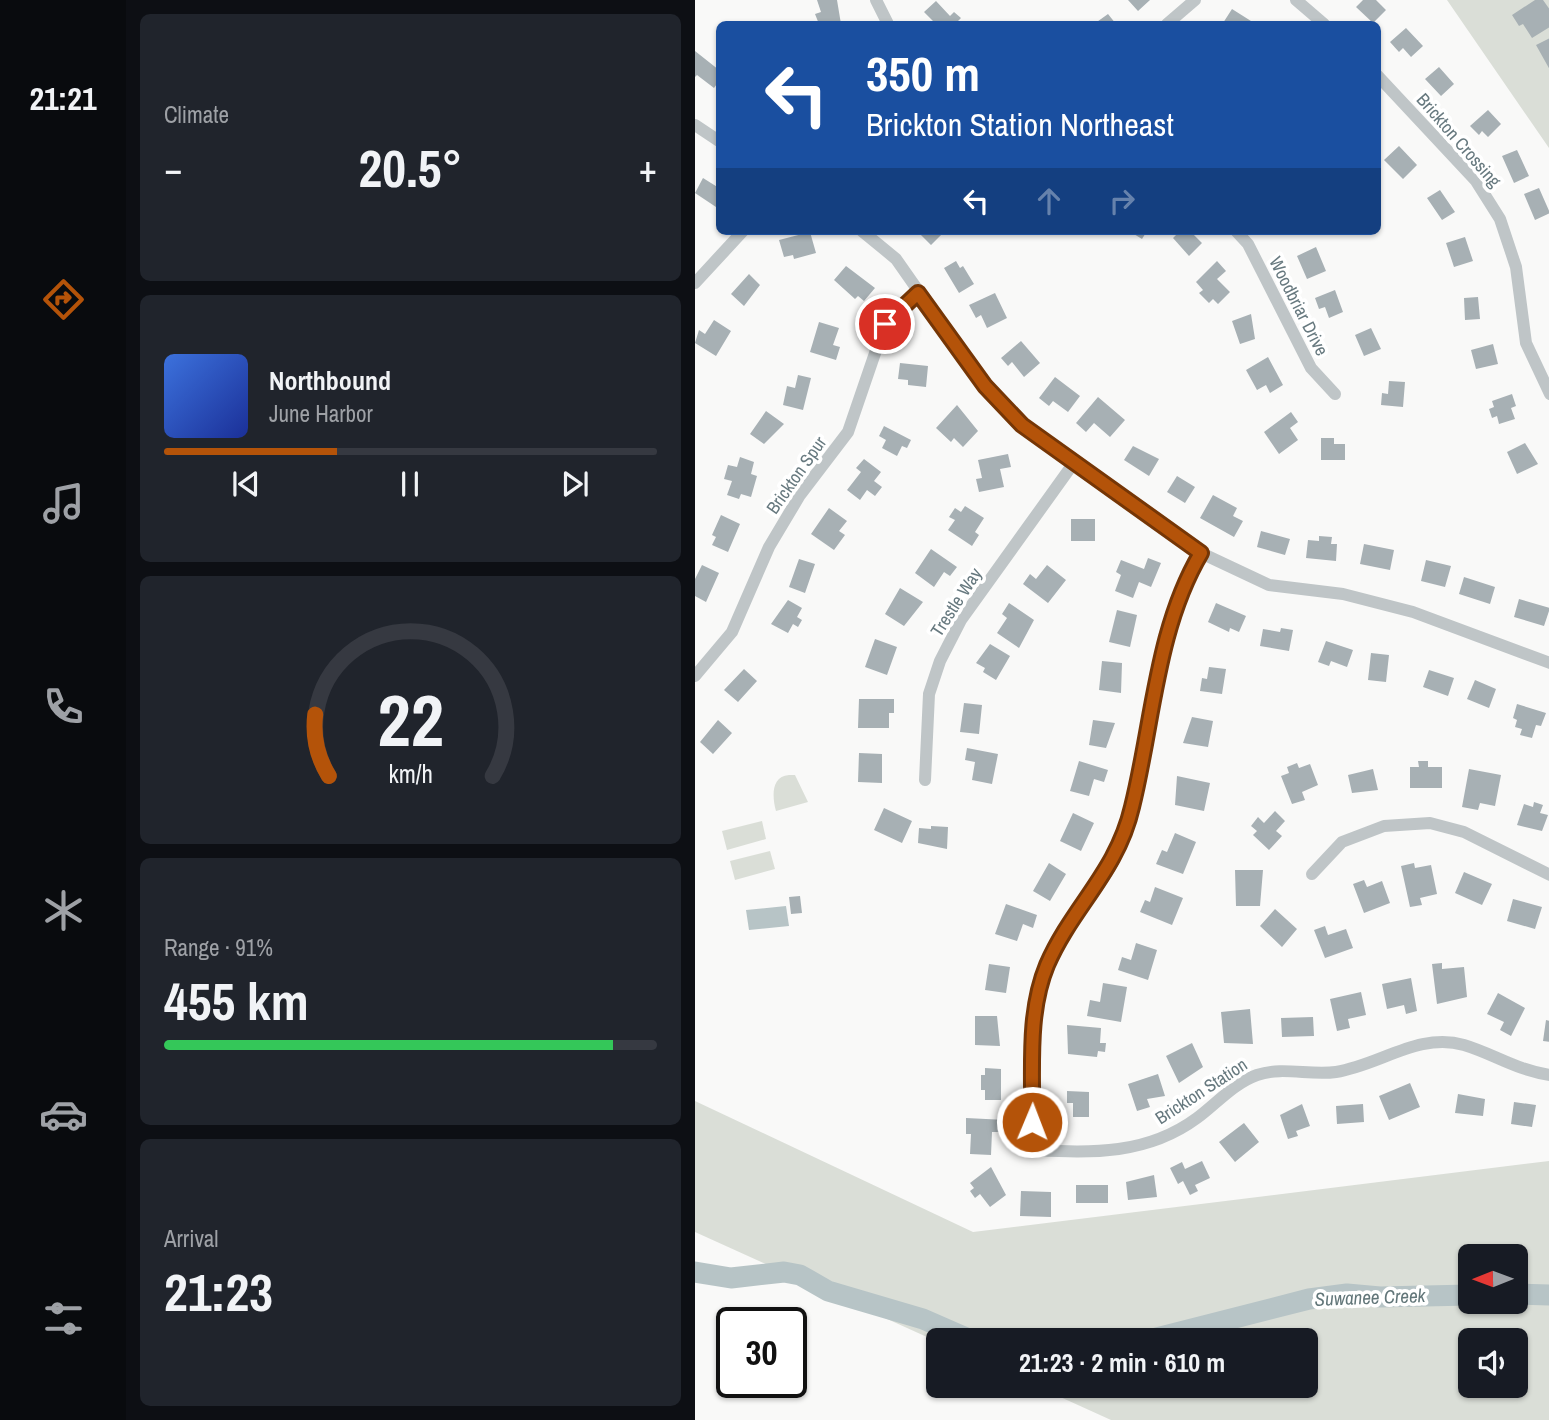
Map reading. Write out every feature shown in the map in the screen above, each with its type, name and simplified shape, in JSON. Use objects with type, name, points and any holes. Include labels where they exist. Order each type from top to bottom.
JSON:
[{"type":"street","points":[[876,0],[887,21]]},
{"type":"street","points":[[1170,21],[1195,0]]},
{"type":"street","points":[[1296,0],[1320,21]]},
{"type":"street","name":"Brickton Crossing","points":[[1381,79],[1476,181],[1500,219],[1516,267],[1526,343],[1549,394]]},
{"type":"street","points":[[695,125],[716,139]]},
{"type":"street","points":[[695,283],[739,235]]},
{"type":"street","points":[[867,235],[896,258],[985,386],[1022,425],[1201,553],[1269,585],[1343,594],[1413,612],[1549,663]]},
{"type":"street","name":"Woodbriar Drive","points":[[1240,235],[1248,244],[1311,368],[1335,394]]},
{"type":"street","name":"Brickton Spur","points":[[695,676],[732,632],[769,547],[800,495],[848,432],[885,324],[918,293]]},
{"type":"street","name":"Trestle Way","points":[[925,780],[929,694],[940,661],[961,620],[1073,464]]},
{"type":"street","name":"Brickton Station","points":[[1201,553],[1187,577],[1171,621],[1132,807],[1117,855],[1075,915],[1047,965],[1034,1009],[1034,1150],[1095,1154],[1125,1150],[1177,1131],[1253,1076],[1272,1070],[1333,1073],[1358,1067],[1427,1041],[1464,1045],[1507,1065],[1549,1075]]},
{"type":"street","points":[[1312,874],[1343,842],[1384,826],[1430,823],[1464,832],[1549,875]]},
{"type":"shaded area","points":[[1447,0],[1549,0],[1549,148]]},
{"type":"shaded area","points":[[795,775],[808,802],[776,811],[774,788],[779,779]]},
{"type":"shaded area","points":[[762,821],[766,839],[727,850],[722,831]]},
{"type":"shaded area","points":[[770,851],[775,869],[735,880],[730,861]]},
{"type":"shaded area","points":[[786,906],[789,926],[749,930],[746,910]]},
{"type":"shaded area","points":[[695,1101],[973,1232],[1549,1161],[1549,1420],[1111,1420],[1062,1398],[1318,1398],[1318,1328],[926,1328],[926,1337],[695,1232]]},
{"type":"building","points":[[817,0],[837,0],[840,21],[818,21],[815,14],[821,12]]},
{"type":"building","points":[[1128,0],[1150,0],[1138,11]]},
{"type":"building","points":[[1363,0],[1376,0],[1386,10],[1375,21],[1371,21],[1356,7]]},
{"type":"building","points":[[1535,0],[1543,0],[1550,10],[1550,27],[1532,38],[1523,24],[1519,26],[1512,15]]},
{"type":"building","points":[[936,1],[950,16],[954,12],[961,18],[958,21],[933,21],[924,12]]},
{"type":"building","points":[[1232,9],[1251,21],[1224,21]]},
{"type":"building","points":[[1108,14],[1114,21],[1098,21]]},
{"type":"building","points":[[1406,28],[1423,46],[1411,57],[1403,48],[1399,52],[1390,42]]},
{"type":"building","points":[[1550,38],[1550,70],[1536,45]]},
{"type":"building","points":[[695,51],[716,68],[716,85],[714,88],[697,75],[695,77]]},
{"type":"building","points":[[1439,67],[1454,84],[1441,96],[1425,79]]},
{"type":"building","points":[[1488,110],[1501,124],[1488,137],[1482,131],[1479,135],[1470,126]]},
{"type":"building","points":[[1399,146],[1417,165],[1403,179],[1384,160]]},
{"type":"building","points":[[1517,150],[1529,176],[1514,183],[1502,156]]},
{"type":"building","points":[[703,178],[716,186],[716,207],[695,193]]},
{"type":"building","points":[[1539,188],[1550,213],[1535,220],[1524,194]]},
{"type":"building","points":[[1440,190],[1455,212],[1442,220],[1427,198]]},
{"type":"building","points":[[811,235],[816,253],[794,259],[793,255],[784,257],[779,240]]},
{"type":"building","points":[[921,235],[941,235],[931,245]]},
{"type":"building","points":[[1176,235],[1194,235],[1202,243],[1189,256],[1173,238]]},
{"type":"building","points":[[1465,237],[1473,261],[1454,267],[1446,243]]},
{"type":"building","points":[[1316,247],[1326,271],[1307,279],[1297,256]]},
{"type":"building","points":[[956,261],[960,268],[963,266],[974,284],[959,293],[944,268]]},
{"type":"building","points":[[1217,261],[1226,271],[1217,279],[1230,292],[1218,304],[1213,299],[1209,303],[1199,293],[1203,290],[1196,282]]},
{"type":"building","points":[[846,266],[875,288],[864,301],[858,296],[855,299],[834,280]]},
{"type":"building","points":[[749,274],[760,285],[744,306],[731,294]]},
{"type":"building","points":[[1335,290],[1343,312],[1329,318],[1325,307],[1319,309],[1315,298]]},
{"type":"building","points":[[995,293],[1007,318],[987,328],[981,315],[976,318],[969,305]]},
{"type":"building","points":[[1478,297],[1480,319],[1465,320],[1464,298]]},
{"type":"building","points":[[1251,314],[1255,339],[1240,344],[1232,321]]},
{"type":"building","points":[[714,320],[731,331],[716,356],[695,343],[699,330],[705,334]]},
{"type":"building","points":[[819,322],[839,328],[833,345],[840,347],[836,360],[810,352]]},
{"type":"building","points":[[1371,328],[1381,349],[1364,356],[1355,335]]},
{"type":"building","points":[[1021,341],[1040,363],[1024,377],[1012,362],[1008,366],[1001,358]]},
{"type":"building","points":[[1493,344],[1498,364],[1476,369],[1471,350]]},
{"type":"building","points":[[1268,357],[1283,385],[1270,393],[1266,385],[1257,390],[1246,370]]},
{"type":"building","points":[[900,363],[928,366],[926,387],[908,385],[908,380],[898,379]]},
{"type":"building","points":[[798,375],[811,378],[803,410],[783,405],[787,386],[795,388]]},
{"type":"building","points":[[1055,377],[1080,396],[1068,412],[1053,401],[1049,406],[1039,398]]},
{"type":"building","points":[[1389,381],[1405,382],[1403,407],[1381,405],[1382,393],[1388,394]]},
{"type":"building","points":[[1512,394],[1516,406],[1511,408],[1515,419],[1499,424],[1497,416],[1492,418],[1489,409],[1494,407],[1492,401]]},
{"type":"building","points":[[1098,397],[1125,420],[1110,437],[1094,423],[1086,432],[1076,423]]},
{"type":"building","points":[[957,405],[978,431],[963,447],[954,438],[951,442],[936,428]]},
{"type":"building","points":[[766,411],[784,424],[764,444],[750,434]]},
{"type":"building","points":[[1291,412],[1298,422],[1290,428],[1298,440],[1279,454],[1264,432]]},
{"type":"building","points":[[884,426],[911,440],[907,448],[902,446],[897,456],[882,448],[886,440],[879,436]]},
{"type":"building","points":[[1321,438],[1334,438],[1334,444],[1345,444],[1345,460],[1321,460]]},
{"type":"building","points":[[1525,443],[1538,464],[1517,474],[1507,452]]},
{"type":"building","points":[[1133,446],[1159,459],[1149,476],[1124,460]]},
{"type":"building","points":[[1008,454],[1011,467],[1000,469],[1004,487],[979,492],[976,479],[982,478],[978,460]]},
{"type":"building","points":[[740,457],[754,462],[751,474],[757,476],[751,497],[741,494],[739,499],[727,495],[732,481],[724,479],[728,465],[737,467]]},
{"type":"building","points":[[864,459],[881,472],[874,481],[882,487],[875,496],[867,490],[860,500],[847,490],[861,472],[856,468]]},
{"type":"building","points":[[1177,476],[1195,487],[1185,503],[1167,492]]},
{"type":"building","points":[[1213,495],[1237,508],[1233,516],[1243,521],[1234,537],[1200,518]]},
{"type":"building","points":[[965,506],[984,518],[975,532],[979,535],[972,546],[948,530],[955,520],[949,517],[955,508],[961,512]]},
{"type":"building","points":[[829,508],[847,521],[839,531],[845,535],[834,550],[811,534]]},
{"type":"building","points":[[721,515],[740,524],[728,552],[712,545],[716,537],[712,535]]},
{"type":"building","points":[[1071,519],[1095,519],[1095,541],[1071,541]]},
{"type":"building","points":[[1261,531],[1290,539],[1285,555],[1257,547]]},
{"type":"building","points":[[1319,536],[1332,537],[1331,544],[1337,544],[1336,561],[1306,558],[1308,540],[1319,541]]},
{"type":"building","points":[[1364,544],[1394,550],[1390,570],[1360,564]]},
{"type":"building","points":[[931,549],[957,567],[950,576],[944,572],[934,587],[915,573]]},
{"type":"building","points":[[1148,558],[1161,563],[1151,587],[1139,582],[1133,598],[1115,591],[1121,575],[1116,572],[1121,560],[1144,569]]},
{"type":"building","points":[[799,559],[815,564],[805,593],[789,587]]},
{"type":"building","points":[[1426,560],[1451,566],[1445,587],[1421,581]]},
{"type":"building","points":[[702,565],[719,573],[706,602],[695,596],[695,579]]},
{"type":"building","points":[[1047,565],[1066,580],[1048,603],[1023,584],[1030,574],[1036,579]]},
{"type":"building","points":[[1464,577],[1495,587],[1490,604],[1459,594]]},
{"type":"building","points":[[900,588],[923,602],[904,626],[885,614]]},
{"type":"building","points":[[1519,599],[1550,608],[1544,626],[1514,617]]},
{"type":"building","points":[[788,600],[802,608],[797,617],[802,620],[798,627],[793,624],[788,633],[771,624]]},
{"type":"building","points":[[1009,603],[1034,620],[1019,648],[997,633],[1007,618],[1002,614]]},
{"type":"building","points":[[1216,603],[1246,616],[1239,632],[1230,628],[1229,632],[1208,622]]},
{"type":"building","points":[[1117,610],[1137,615],[1130,647],[1109,642]]},
{"type":"building","points":[[1281,628],[1293,630],[1289,651],[1260,646],[1263,629],[1280,632]]},
{"type":"building","points":[[875,639],[897,647],[887,675],[865,667]]},
{"type":"building","points":[[1326,641],[1353,650],[1347,667],[1331,661],[1329,666],[1318,662]]},
{"type":"building","points":[[990,644],[1010,656],[996,680],[983,672],[985,668],[976,663]]},
{"type":"building","points":[[1371,653],[1389,655],[1386,682],[1368,680]]},
{"type":"building","points":[[1102,661],[1122,663],[1121,693],[1099,690]]},
{"type":"building","points":[[1209,667],[1226,669],[1222,694],[1200,691],[1202,678],[1207,679]]},
{"type":"building","points":[[744,669],[757,681],[738,702],[724,690]]},
{"type":"building","points":[[1429,670],[1454,678],[1448,696],[1423,687]]},
{"type":"building","points":[[1475,680],[1496,689],[1489,708],[1467,699]]},
{"type":"building","points":[[859,699],[894,699],[894,713],[889,713],[889,728],[858,728]]},
{"type":"building","points":[[964,703],[982,705],[979,734],[960,732]]},
{"type":"building","points":[[1517,704],[1546,713],[1541,726],[1536,725],[1532,738],[1520,735],[1522,729],[1515,727],[1517,720],[1513,718]]},
{"type":"building","points":[[1192,717],[1213,721],[1208,747],[1183,743]]},
{"type":"building","points":[[718,720],[732,733],[713,754],[700,742]]},
{"type":"building","points":[[1093,720],[1115,723],[1106,748],[1089,745]]},
{"type":"building","points":[[967,748],[998,754],[992,784],[972,780],[975,762],[965,760]]},
{"type":"building","points":[[859,753],[882,754],[882,783],[858,782]]},
{"type":"building","points":[[1079,761],[1108,770],[1104,782],[1094,779],[1089,796],[1070,791]]},
{"type":"building","points":[[1418,761],[1428,761],[1428,767],[1442,767],[1442,788],[1410,788],[1410,767],[1419,767]]},
{"type":"building","points":[[1297,763],[1299,768],[1310,764],[1318,785],[1302,792],[1305,800],[1292,804],[1281,776],[1289,773],[1287,767]]},
{"type":"building","points":[[1373,769],[1378,790],[1352,793],[1348,775]]},
{"type":"building","points":[[1469,769],[1501,775],[1495,806],[1480,803],[1478,810],[1462,807]]},
{"type":"building","points":[[1177,776],[1210,783],[1204,811],[1175,805]]},
{"type":"building","points":[[1534,802],[1543,805],[1540,813],[1548,815],[1542,831],[1517,825],[1524,804],[1533,807]]},
{"type":"building","points":[[884,808],[912,821],[902,843],[874,830]]},
{"type":"building","points":[[1275,811],[1285,821],[1276,831],[1282,836],[1269,850],[1253,835],[1257,831],[1251,826],[1258,817],[1264,823]]},
{"type":"building","points":[[1073,813],[1094,823],[1081,851],[1060,841]]},
{"type":"building","points":[[931,826],[948,827],[947,849],[918,843],[919,828],[931,829]]},
{"type":"building","points":[[1175,833],[1196,842],[1183,874],[1156,864],[1162,850],[1167,852]]},
{"type":"building","points":[[1049,863],[1066,874],[1050,901],[1033,891]]},
{"type":"building","points":[[1414,863],[1415,868],[1431,865],[1437,894],[1420,898],[1422,905],[1410,907],[1401,866]]},
{"type":"building","points":[[1235,870],[1263,870],[1260,906],[1236,906]]},
{"type":"building","points":[[1464,872],[1492,884],[1482,905],[1455,893]]},
{"type":"building","points":[[1364,880],[1367,887],[1382,881],[1390,903],[1364,913],[1353,884]]},
{"type":"building","points":[[1155,887],[1183,898],[1172,925],[1140,912],[1145,900],[1150,902]]},
{"type":"building","points":[[800,896],[802,913],[791,914],[789,897]]},
{"type":"building","points":[[1513,899],[1542,907],[1535,929],[1507,921]]},
{"type":"building","points":[[1006,904],[1037,915],[1033,928],[1023,924],[1017,941],[995,934]]},
{"type":"building","points":[[1275,909],[1297,929],[1282,947],[1260,926]]},
{"type":"building","points":[[1325,926],[1328,935],[1346,929],[1353,948],[1325,958],[1314,930]]},
{"type":"building","points":[[1136,943],[1157,950],[1148,980],[1118,970],[1122,957],[1131,960]]},
{"type":"building","points":[[1442,963],[1442,969],[1464,967],[1467,997],[1437,1004],[1432,964]]},
{"type":"building","points":[[989,964],[1010,967],[1006,993],[985,990]]},
{"type":"building","points":[[1411,978],[1417,1011],[1406,1014],[1404,1005],[1387,1009],[1382,984]]},
{"type":"building","points":[[1103,983],[1127,987],[1121,1022],[1087,1016],[1090,1000],[1100,1002]]},
{"type":"building","points":[[1361,992],[1366,1015],[1348,1019],[1350,1028],[1337,1031],[1330,999]]},
{"type":"building","points":[[1498,993],[1525,1008],[1511,1036],[1500,1030],[1504,1022],[1487,1014]]},
{"type":"building","points":[[1250,1009],[1253,1044],[1224,1043],[1221,1012]]},
{"type":"building","points":[[975,1016],[997,1016],[1000,1046],[975,1045]]},
{"type":"building","points":[[1313,1017],[1314,1036],[1282,1037],[1281,1018]]},
{"type":"building","points":[[1546,1020],[1550,1021],[1550,1042],[1543,1041]]},
{"type":"building","points":[[1067,1025],[1101,1028],[1100,1043],[1106,1043],[1105,1052],[1098,1051],[1097,1057],[1068,1054]]},
{"type":"building","points":[[1192,1043],[1203,1067],[1179,1083],[1166,1056]]},
{"type":"building","points":[[985,1068],[1001,1069],[1001,1100],[985,1100],[985,1090],[981,1090],[981,1075],[985,1075]]},
{"type":"building","points":[[1158,1074],[1165,1096],[1147,1099],[1150,1107],[1137,1111],[1128,1084]]},
{"type":"building","points":[[1410,1083],[1420,1107],[1389,1120],[1379,1096]]},
{"type":"building","points":[[1067,1091],[1089,1092],[1089,1117],[1073,1117],[1073,1103],[1067,1103]]},
{"type":"building","points":[[1458,1094],[1485,1099],[1483,1116],[1455,1113]]},
{"type":"building","points":[[1514,1102],[1536,1105],[1532,1127],[1511,1124]]},
{"type":"building","points":[[1302,1104],[1310,1126],[1296,1131],[1298,1136],[1288,1139],[1280,1115]]},
{"type":"building","points":[[1363,1104],[1364,1122],[1337,1124],[1336,1106]]},
{"type":"building","points":[[966,1118],[1006,1120],[1005,1132],[992,1132],[991,1155],[970,1154],[971,1134],[966,1134]]},
{"type":"building","points":[[1244,1123],[1259,1142],[1235,1162],[1219,1142]]},
{"type":"building","points":[[1202,1161],[1210,1178],[1195,1185],[1198,1191],[1190,1195],[1183,1181],[1178,1184],[1170,1168],[1182,1162],[1185,1169]]},
{"type":"building","points":[[991,1167],[1006,1195],[990,1207],[980,1194],[975,1198],[970,1191],[974,1188],[970,1183]]},
{"type":"building","points":[[1154,1175],[1157,1197],[1128,1200],[1126,1182]]},
{"type":"building","points":[[1076,1185],[1108,1185],[1108,1203],[1076,1203]]},
{"type":"building","points":[[1021,1191],[1051,1192],[1051,1217],[1020,1216]]},
{"type":"waterway","name":"Suwanee Creek","points":[[695,1272],[731,1278],[784,1272],[800,1275],[828,1291],[923,1319],[944,1328]]},
{"type":"waterway","name":"Suwanee Creek","points":[[1196,1328],[1309,1299],[1347,1294],[1380,1297],[1458,1295]]},
{"type":"waterway","name":"Suwanee Creek","points":[[1528,1294],[1550,1295]]},
{"type":"route","points":[[885,324],[918,293],[985,386],[1022,425],[1201,553],[1187,577],[1171,621],[1132,807],[1117,855],[1075,915],[1047,965],[1034,1009],[1032,1122]]}]
